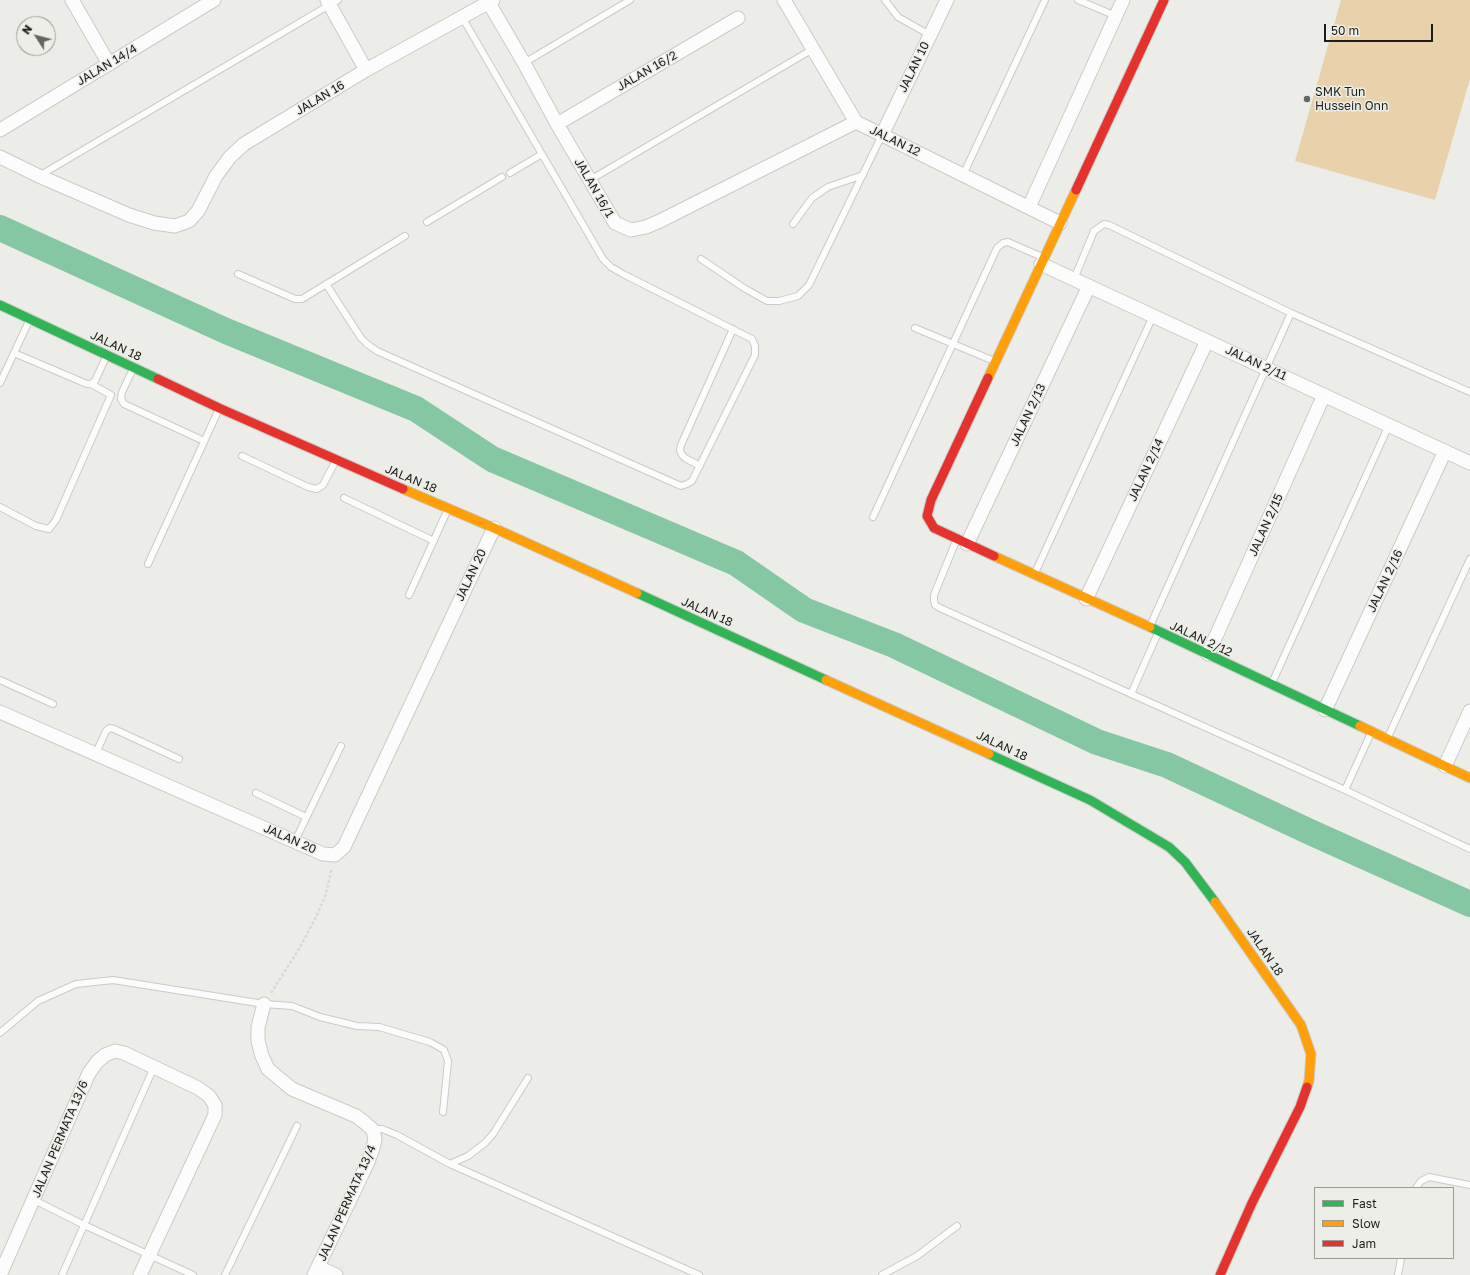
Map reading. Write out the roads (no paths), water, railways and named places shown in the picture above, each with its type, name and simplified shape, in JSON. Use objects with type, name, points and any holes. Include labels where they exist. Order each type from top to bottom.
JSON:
[{"type":"street","points":[[72,0],[109,64]]},
{"type":"street","name":"JALAN 14/4","points":[[0,130],[214,0]]},
{"type":"street","name":"JALAN 12","points":[[784,0],[856,122],[1060,222]]},
{"type":"street","name":"JALAN 10","points":[[882,135],[947,0]]},
{"type":"street","points":[[1030,207],[1123,0]]},
{"type":"street","points":[[996,362],[1164,0]]},
{"type":"street","points":[[331,2],[366,70]]},
{"type":"street","name":"JALAN 16/1","points":[[491,2],[557,124],[615,223],[631,230],[646,228],[856,122]]},
{"type":"street","name":"JALAN 16","points":[[39,176],[129,215],[154,223],[175,226],[189,221],[198,211],[216,176],[230,157],[244,144],[366,70],[491,2]]},
{"type":"street","name":"JALAN 16/2","points":[[557,124],[738,18]]},
{"type":"street","points":[[0,157],[39,176]]},
{"type":"street","name":"JALAN 2/11","points":[[1043,261],[1074,279],[1470,463]]},
{"type":"street","name":"JALAN 2/13","points":[[962,542],[1089,286]]},
{"type":"street","name":"JALAN 18","points":[[0,305],[219,408],[494,528],[1090,800],[1169,847],[1185,862],[1202,884],[1301,1025],[1311,1054],[1309,1081],[1300,1107],[1252,1203],[1220,1275]]},
{"type":"street","name":"JALAN 2/14","points":[[1086,599],[1207,341]]},
{"type":"street","name":"JALAN 2/12","points":[[996,362],[931,500],[927,516],[934,528],[1208,654],[1470,778]]},
{"type":"street","name":"JALAN 2/15","points":[[1208,654],[1324,395]]},
{"type":"street","name":"JALAN 2/16","points":[[1324,710],[1445,451]]},
{"type":"street","name":"JALAN 20","points":[[0,712],[323,854],[335,855],[344,847],[494,528]]},
{"type":"street","points":[[1445,766],[1470,711]]},
{"type":"street","points":[[264,1004],[258,1027],[258,1041],[262,1056],[268,1069],[292,1089],[356,1116],[373,1130]]},
{"type":"street","name":"JALAN PERMATA 13/6","points":[[0,1275],[89,1073],[96,1062],[115,1051],[124,1053],[154,1067]]},
{"type":"street","points":[[140,1275],[215,1115],[215,1105],[210,1096],[198,1088],[154,1067]]},
{"type":"street","name":"JALAN PERMATA 13/4","points":[[316,1271],[373,1148],[375,1139],[373,1130]]},
{"type":"street","points":[[316,1271],[336,1275]]},
{"type":"lane","points":[[524,63],[630,0]]},
{"type":"lane","points":[[885,0],[898,17],[930,36]]},
{"type":"lane","points":[[963,175],[1045,0]]},
{"type":"lane","points":[[1078,0],[1116,16]]},
{"type":"lane","points":[[39,176],[331,2]]},
{"type":"lane","points":[[326,284],[361,338],[377,351],[681,486],[692,481],[700,466],[755,355],[756,346],[752,339],[611,268],[603,259],[462,17]]},
{"type":"lane","points":[[590,180],[813,49]]},
{"type":"lane","points":[[701,259],[767,302],[779,301],[798,296],[809,285],[882,135]]},
{"type":"lane","points":[[510,172],[542,154]]},
{"type":"lane","points":[[793,224],[812,198],[828,187],[863,175]]},
{"type":"lane","points":[[426,222],[502,177]]},
{"type":"lane","points":[[1074,279],[1094,231],[1104,224],[1109,225],[1291,313],[1470,392]]},
{"type":"lane","points":[[238,274],[295,299],[302,299],[405,236]]},
{"type":"lane","points":[[873,517],[996,248],[1008,242],[1043,261]]},
{"type":"lane","points":[[1149,628],[1291,313]]},
{"type":"lane","points":[[1034,574],[1153,316]]},
{"type":"lane","points":[[0,383],[29,319]]},
{"type":"lane","points":[[915,328],[996,362]]},
{"type":"lane","points":[[700,466],[685,458],[680,450],[681,445],[733,329]]},
{"type":"lane","points":[[0,507],[36,526],[49,529],[56,520],[111,395],[91,384],[87,384],[14,353]]},
{"type":"lane","points":[[91,384],[95,381],[107,355]]},
{"type":"lane","points":[[134,368],[122,392],[121,399],[124,404],[204,441]]},
{"type":"lane","points":[[148,564],[219,408]]},
{"type":"lane","points":[[1272,685],[1389,425]]},
{"type":"lane","points":[[242,456],[308,487],[317,489],[323,485],[336,460]]},
{"type":"lane","points":[[344,498],[434,541]]},
{"type":"lane","points":[[409,595],[449,508]]},
{"type":"lane","points":[[962,542],[934,595],[935,605],[1345,790],[1470,849]]},
{"type":"lane","points":[[1387,738],[1470,559]]},
{"type":"lane","points":[[1131,694],[1158,632]]},
{"type":"lane","points":[[0,680],[53,704]]},
{"type":"lane","points":[[95,755],[106,730],[110,728],[179,759]]},
{"type":"lane","points":[[1345,790],[1371,732]]},
{"type":"lane","points":[[296,841],[341,746]]},
{"type":"lane","points":[[256,793],[306,818]]},
{"type":"lane","points":[[0,1033],[38,1000],[76,984],[113,980],[264,1004],[292,1006],[320,1017],[357,1026],[379,1027],[430,1042],[444,1050],[448,1061],[443,1112]]},
{"type":"lane","points":[[62,1275],[154,1067]]},
{"type":"lane","points":[[450,1164],[468,1156],[485,1143],[493,1134],[528,1078]]},
{"type":"lane","points":[[224,1275],[297,1126]]},
{"type":"lane","points":[[373,1130],[382,1129],[397,1135],[450,1164],[699,1275]]},
{"type":"lane","points":[[1417,1187],[1421,1181],[1428,1177],[1470,1185]]},
{"type":"lane","points":[[34,1200],[84,1225],[193,1275]]},
{"type":"lane","points":[[882,1275],[917,1256],[957,1226]]},
{"type":"lane","points":[[1398,1275],[1401,1259]]},
{"type":"waterway","points":[[0,228],[226,331],[416,409],[492,459],[736,563],[804,610],[894,645],[1097,742],[1167,765],[1310,832],[1470,904]]},
{"type":"place","name":"SMK Tun Hussein Onn","points":[[1307,99]]}]
